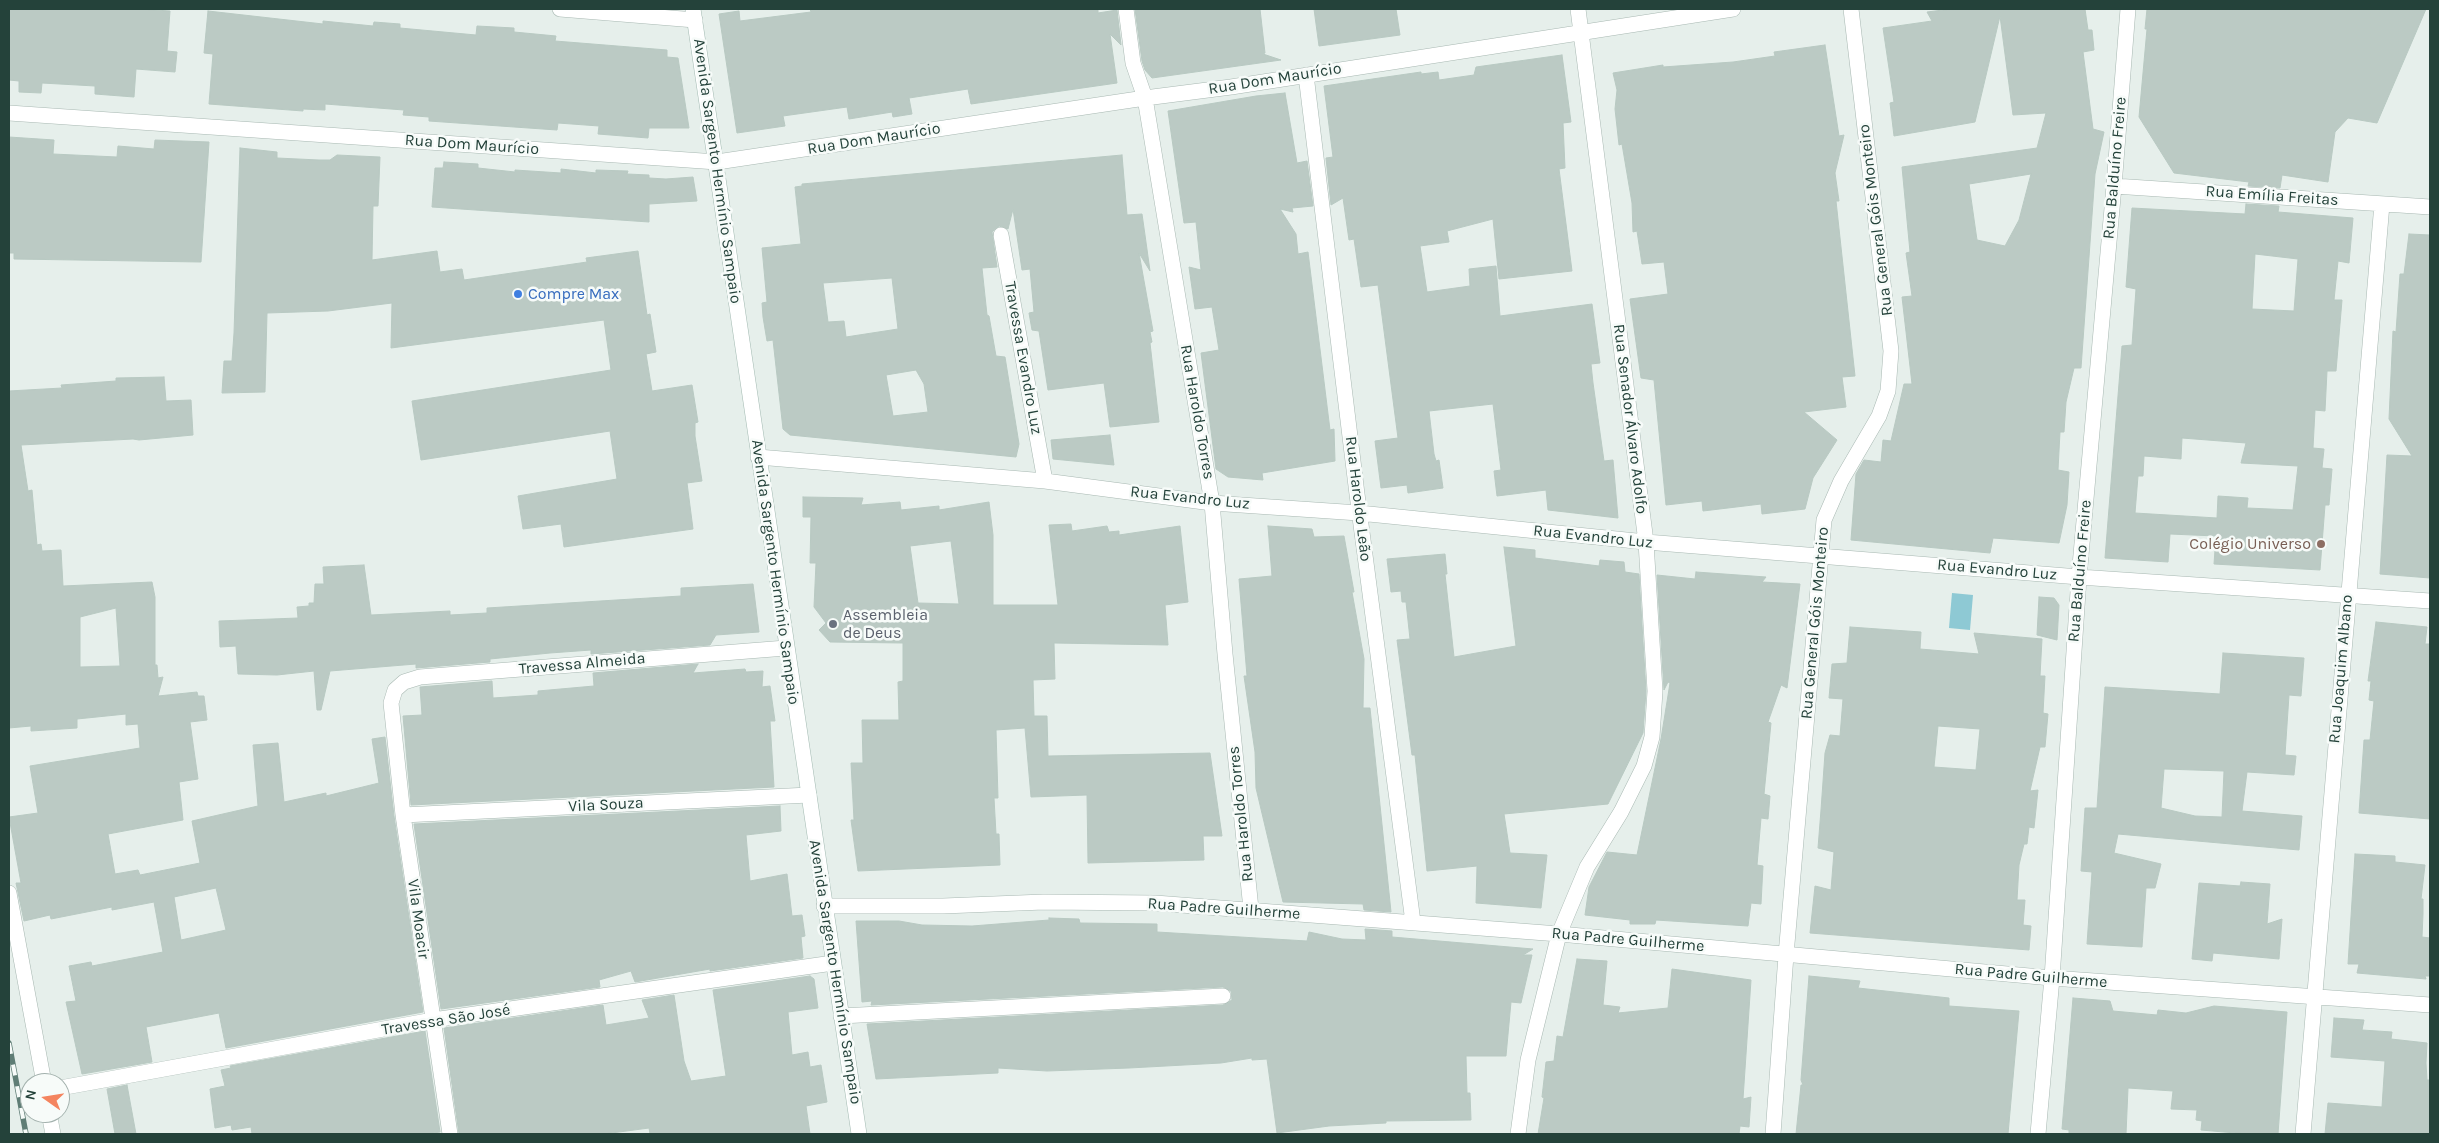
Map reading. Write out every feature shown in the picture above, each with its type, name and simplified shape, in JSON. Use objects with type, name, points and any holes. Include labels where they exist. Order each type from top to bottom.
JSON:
[{"type":"street","points":[[560,9],[694,14]]},
{"type":"street","name":"Rua Haroldo Torres","points":[[1126,9],[1133,64],[1145,98],[1212,503],[1224,654],[1252,909]]},
{"type":"street","name":"Rua Senador Álvaro Adolfo","points":[[1518,1134],[1528,1060],[1559,934],[1587,867],[1621,812],[1644,766],[1652,737],[1655,691],[1646,542],[1578,9]]},
{"type":"street","name":"Rua Dom Maurício","points":[[9,114],[717,162],[1306,75],[1733,9]]},
{"type":"street","name":"Rua General Góis Monteiro","points":[[1773,1134],[1786,955],[1824,520],[1841,481],[1879,416],[1888,391],[1891,351],[1851,9]]},
{"type":"street","name":"Rua Balduíno Freire","points":[[2038,1134],[2052,978],[2079,577],[2128,9]]},
{"type":"street","name":"Avenida Sargento Hermínio Sampaio","points":[[694,14],[859,1134]]},
{"type":"street","name":"Rua Haroldo Leão","points":[[1306,75],[1359,513],[1413,922]]},
{"type":"street","name":"Rua Emília Freitas","points":[[2114,186],[2430,207]]},
{"type":"street","name":"Rua Joaquim Albano","points":[[2303,1134],[2347,594],[2382,204]]},
{"type":"street","name":"Travessa Evandro Luz","points":[[1001,235],[1045,481]]},
{"type":"street","name":"Rua Evandro Luz","points":[[758,457],[1045,481],[1212,503],[1359,513],[1646,542],[2079,577],[2430,601]]},
{"type":"street","name":"Travessa Almeida","points":[[391,703],[394,690],[404,682],[420,677],[786,648]]},
{"type":"street","name":"Vila Moacir","points":[[391,703],[402,815],[450,1134]]},
{"type":"street","name":"Vila Souza","points":[[402,815],[809,795]]},
{"type":"street","points":[[9,892],[42,1073]]},
{"type":"street","name":"Rua Padre Guilherme","points":[[824,906],[943,906],[1044,902],[1154,903],[1252,909],[2052,978],[2430,1005]]},
{"type":"street","name":"Travessa São José","points":[[70,1086],[433,1020],[833,963]]},
{"type":"street","points":[[841,1016],[1223,996]]},
{"type":"water","points":[[1952,593],[1973,595],[1970,630],[1949,628]]},
{"type":"building","points":[[9,9],[140,9],[170,11],[167,51],[177,52],[175,72],[136,69],[134,97],[95,94],[95,86],[42,83],[41,93],[19,92],[19,81],[9,80]]},
{"type":"building","points":[[810,9],[1098,9],[1098,13],[1117,10],[1121,45],[1110,34],[1117,83],[971,104],[968,89],[909,98],[912,114],[893,117],[892,112],[849,119],[847,107],[783,116],[785,126],[737,133],[719,14],[739,11],[740,21],[811,12]]},
{"type":"building","points":[[1135,9],[1260,9],[1265,53],[1263,54],[1281,60],[1152,78],[1145,70],[1142,61]]},
{"type":"building","points":[[1314,9],[1396,9],[1400,35],[1319,46]]},
{"type":"building","points":[[1951,9],[2085,9],[2088,30],[2092,30],[2094,50],[2083,52],[2093,129],[2104,132],[2095,174],[2081,368],[2074,368],[2066,402],[2064,432],[2060,432],[2058,470],[2069,472],[2067,505],[2059,543],[1993,538],[1990,553],[1851,540],[1856,474],[1864,460],[1881,462],[1883,440],[1891,441],[1904,384],[1912,384],[1902,297],[1912,296],[1906,253],[1910,252],[1902,167],[2037,148],[2046,113],[2013,115],[2000,16],[1975,122],[1894,136],[1890,103],[1894,102],[1883,28],[1932,21],[1927,12]],"holes":[[[2031,174],[2019,220],[2005,246],[1977,240],[1969,184]]]},
{"type":"building","points":[[2147,9],[2426,9],[2377,123],[2348,118],[2335,132],[2328,182],[2282,175],[2280,188],[2248,186],[2249,182],[2174,173],[2139,117]]},
{"type":"building","points":[[208,11],[323,24],[323,21],[373,26],[374,22],[400,24],[400,28],[476,35],[477,26],[514,28],[514,32],[556,36],[555,41],[667,50],[667,57],[678,58],[689,128],[649,128],[648,138],[598,134],[599,126],[558,123],[557,130],[429,121],[429,117],[403,115],[404,110],[325,104],[325,110],[303,109],[303,111],[209,104],[213,54],[204,53]]},
{"type":"building","points":[[1825,45],[1839,136],[1844,135],[1835,173],[1839,201],[1836,201],[1855,376],[1842,377],[1846,407],[1804,412],[1837,440],[1813,478],[1805,509],[1762,514],[1761,504],[1703,511],[1702,501],[1666,505],[1654,380],[1641,378],[1630,299],[1668,294],[1664,262],[1642,264],[1637,231],[1633,232],[1632,203],[1622,144],[1619,145],[1615,109],[1617,90],[1613,73],[1663,65],[1663,67],[1733,62],[1775,56],[1774,52]]},
{"type":"building","points":[[1562,55],[1571,122],[1563,123],[1565,168],[1559,169],[1572,271],[1499,279],[1493,219],[1447,231],[1449,242],[1420,246],[1427,292],[1470,286],[1469,269],[1496,266],[1500,316],[1592,304],[1600,363],[1591,364],[1593,383],[1604,461],[1613,460],[1618,518],[1548,510],[1546,490],[1497,496],[1494,471],[1501,470],[1493,404],[1429,411],[1434,454],[1436,461],[1439,460],[1443,488],[1408,493],[1407,485],[1381,488],[1375,441],[1398,438],[1378,285],[1361,287],[1354,239],[1349,240],[1343,198],[1331,205],[1326,158],[1333,157],[1324,86],[1421,72],[1421,74],[1438,72],[1439,80],[1474,75],[1476,67]]},
{"type":"building","points":[[1285,93],[1297,163],[1307,161],[1313,206],[1292,208],[1293,212],[1280,209],[1296,234],[1298,254],[1308,252],[1330,430],[1334,429],[1335,461],[1262,473],[1263,480],[1228,477],[1216,469],[1201,353],[1219,350],[1212,307],[1195,309],[1189,267],[1201,270],[1196,222],[1184,223],[1168,111]]},
{"type":"building","points":[[9,137],[54,140],[53,154],[117,157],[118,146],[154,149],[155,140],[209,142],[201,262],[14,259],[14,253],[9,253]]},
{"type":"building","points":[[240,148],[277,152],[277,158],[330,160],[337,155],[380,157],[378,206],[373,206],[372,260],[437,251],[440,272],[462,269],[464,280],[587,262],[586,258],[638,251],[647,315],[650,314],[656,352],[646,354],[652,391],[692,385],[698,422],[695,423],[695,436],[702,481],[687,483],[693,529],[564,547],[561,524],[523,529],[518,496],[617,479],[610,431],[421,460],[412,401],[611,370],[604,320],[391,348],[392,303],[328,311],[267,313],[265,392],[222,393],[224,361],[232,361]]},
{"type":"building","points":[[1122,155],[1127,215],[1142,214],[1150,271],[1139,253],[1153,331],[1150,332],[1152,342],[1150,343],[1159,422],[1110,427],[1104,383],[1048,390],[1039,331],[1032,330],[1029,313],[1034,312],[1030,269],[1022,270],[1013,209],[1008,229],[999,226],[992,232],[997,267],[982,268],[987,315],[989,316],[996,356],[1005,357],[1019,444],[1016,457],[790,435],[783,429],[773,340],[767,341],[763,317],[762,303],[767,302],[762,248],[801,244],[795,187],[802,186],[802,184]],"holes":[[[892,278],[898,329],[846,337],[844,321],[828,322],[823,283]],[[916,370],[924,384],[928,412],[893,416],[886,375]]]},
{"type":"building","points":[[444,162],[478,164],[478,168],[515,172],[515,170],[561,173],[561,169],[596,173],[596,170],[628,171],[627,174],[649,175],[649,178],[693,177],[697,201],[649,204],[649,222],[432,207],[435,168],[443,168]]},
{"type":"building","points":[[2246,204],[2279,206],[2278,212],[2353,218],[2349,263],[2338,261],[2334,300],[2342,300],[2336,371],[2327,371],[2325,411],[2315,410],[2313,448],[2324,449],[2322,468],[2332,469],[2329,505],[2325,505],[2320,570],[2214,564],[2216,536],[2170,534],[2168,562],[2105,558],[2122,346],[2132,345],[2136,289],[2126,287],[2132,208],[2245,214]],"holes":[[[2255,254],[2298,259],[2294,311],[2252,309]],[[2182,438],[2246,443],[2241,463],[2298,466],[2293,510],[2247,508],[2248,498],[2218,496],[2217,518],[2135,513],[2138,476],[2143,476],[2144,456],[2181,459]]]},
{"type":"building","points":[[2409,234],[2430,235],[2430,578],[2380,574],[2387,455],[2412,456],[2389,419],[2393,331],[2396,332],[2400,274],[2404,274]]},
{"type":"building","points":[[164,377],[166,401],[191,400],[193,435],[139,440],[21,445],[28,491],[32,490],[37,545],[41,544],[42,551],[61,550],[63,586],[152,582],[155,597],[155,665],[157,665],[158,678],[163,677],[158,696],[197,692],[198,696],[204,696],[207,720],[190,722],[198,779],[179,782],[183,820],[108,834],[115,874],[138,870],[140,875],[200,863],[192,821],[258,806],[253,745],[278,743],[284,802],[326,793],[326,796],[379,783],[372,739],[385,737],[394,816],[423,1012],[226,1048],[219,1013],[146,1027],[152,1062],[82,1074],[66,1002],[76,1001],[69,966],[91,962],[92,966],[163,952],[154,902],[112,910],[112,907],[51,919],[50,915],[24,921],[16,883],[21,883],[9,817],[38,813],[30,766],[140,748],[138,724],[126,725],[126,714],[77,719],[77,728],[31,731],[31,726],[9,728],[9,391],[62,388],[61,385],[116,381],[116,378]],"holes":[[[116,608],[120,666],[80,667],[80,617]],[[216,888],[226,930],[181,940],[174,897]]]},
{"type":"building","points":[[1110,435],[1114,465],[1053,459],[1051,440]]},
{"type":"building","points":[[803,497],[863,498],[861,505],[900,502],[901,510],[939,506],[939,510],[989,502],[993,535],[993,605],[1058,605],[1049,525],[1071,524],[1072,531],[1107,526],[1109,532],[1119,531],[1119,535],[1180,526],[1188,602],[1165,605],[1168,645],[1054,643],[1055,679],[1033,680],[1034,716],[1047,716],[1048,756],[1210,753],[1222,836],[1203,836],[1204,860],[1088,863],[1087,795],[1031,797],[1025,728],[996,730],[998,798],[994,798],[996,834],[999,834],[1000,865],[858,871],[851,820],[854,820],[851,763],[863,763],[862,720],[899,720],[898,682],[903,681],[903,643],[830,642],[819,630],[826,623],[814,607],[816,563],[810,563],[811,517],[803,517]],"holes":[[[951,541],[959,604],[918,603],[910,546]]]},
{"type":"building","points":[[1268,526],[1312,529],[1314,537],[1344,536],[1364,659],[1363,708],[1370,708],[1391,912],[1364,910],[1363,904],[1283,902],[1256,788],[1255,752],[1244,676],[1247,676],[1239,579],[1272,576]]},
{"type":"building","points":[[1504,547],[1535,550],[1535,558],[1599,566],[1600,560],[1624,562],[1625,572],[1639,574],[1646,691],[1643,733],[1608,804],[1504,814],[1510,853],[1547,855],[1541,908],[1476,903],[1477,866],[1427,871],[1415,755],[1412,755],[1397,640],[1410,639],[1406,602],[1402,602],[1401,591],[1391,592],[1387,559],[1445,554],[1447,574],[1445,574],[1454,657],[1516,646]]},
{"type":"building","points":[[364,565],[371,615],[450,611],[450,615],[487,613],[487,608],[681,596],[681,588],[753,584],[759,632],[716,635],[710,645],[591,654],[591,650],[490,659],[490,662],[416,668],[416,664],[330,671],[321,710],[317,710],[314,671],[277,675],[238,674],[236,646],[220,647],[219,621],[298,618],[297,607],[309,606],[309,603],[314,603],[315,584],[324,584],[323,567]]},
{"type":"building","points":[[1696,572],[1766,577],[1762,582],[1800,584],[1787,688],[1781,685],[1768,722],[1771,723],[1764,794],[1770,796],[1768,819],[1761,818],[1757,865],[1763,866],[1761,904],[1751,903],[1748,926],[1656,920],[1655,924],[1630,924],[1630,920],[1585,915],[1589,887],[1607,852],[1637,855],[1661,739],[1670,683],[1668,682],[1664,690],[1657,575],[1695,579]]},
{"type":"building","points":[[2039,597],[2054,598],[2059,605],[2057,640],[2037,635]]},
{"type":"building","points":[[2376,622],[2427,627],[2425,644],[2430,644],[2430,819],[2359,813],[2364,740],[2370,740],[2374,701],[2369,700],[2371,681],[2368,681]]},
{"type":"building","points":[[1850,627],[1921,632],[1920,649],[1979,654],[1974,633],[2042,639],[2040,676],[2045,676],[2043,713],[2048,714],[2045,747],[2040,747],[2030,791],[2038,790],[2034,828],[2029,827],[2027,844],[2024,844],[2019,865],[2017,900],[2025,900],[2023,925],[2031,926],[2029,950],[1810,933],[1815,886],[1831,890],[1834,852],[1818,848],[1825,753],[1830,735],[1840,736],[1843,699],[1829,698],[1832,664],[1847,663]],"holes":[[[1938,726],[1980,729],[1976,770],[1934,767]]]},
{"type":"building","points":[[2223,653],[2304,658],[2301,696],[2289,695],[2285,755],[2296,756],[2294,775],[2247,772],[2242,811],[2302,816],[2299,850],[2118,834],[2114,853],[2161,864],[2155,888],[2146,888],[2142,947],[2087,944],[2092,872],[2081,871],[2085,808],[2097,808],[2105,687],[2220,694]],"holes":[[[2164,769],[2224,771],[2222,817],[2195,816],[2161,808]]]},
{"type":"building","points":[[698,664],[693,673],[745,669],[746,672],[763,671],[762,687],[770,686],[775,721],[770,721],[774,787],[411,805],[403,716],[422,715],[420,687],[492,681],[493,698],[538,695],[538,691],[594,686],[593,673]]},
{"type":"building","points":[[780,806],[781,831],[746,835],[750,881],[787,874],[792,916],[802,915],[805,936],[801,937],[803,958],[710,971],[710,969],[635,982],[631,971],[599,980],[600,987],[441,1009],[414,824]]},
{"type":"building","points":[[2355,854],[2395,856],[2395,862],[2425,865],[2421,899],[2423,899],[2422,937],[2430,938],[2430,976],[2425,976],[2426,979],[2357,973],[2359,964],[2348,964]]},
{"type":"building","points":[[2241,882],[2270,884],[2267,924],[2282,919],[2279,959],[2213,953],[2212,961],[2192,959],[2199,883],[2240,886]]},
{"type":"building","points":[[1049,918],[1079,919],[1080,923],[1157,924],[1157,932],[1307,941],[1309,932],[1342,939],[1366,940],[1365,929],[1392,931],[1392,937],[1533,949],[1523,955],[1532,955],[1521,1003],[1511,1002],[1506,1056],[1466,1056],[1467,1093],[1470,1093],[1471,1120],[1386,1121],[1386,1123],[1329,1126],[1277,1133],[1267,1059],[1252,1060],[1252,1058],[1221,1063],[1047,1071],[998,1068],[998,1073],[876,1079],[867,1024],[1223,1005],[1232,1000],[1231,991],[1223,987],[871,1005],[872,1001],[862,1002],[856,921],[899,921],[922,925],[972,926],[1049,920]]},
{"type":"building","points":[[1577,959],[1607,961],[1603,1005],[1620,1007],[1618,1013],[1668,1008],[1672,969],[1751,980],[1743,1099],[1751,1097],[1749,1127],[1740,1126],[1739,1134],[1538,1134],[1544,1098],[1542,1097],[1546,1062],[1554,1061],[1557,1036],[1563,1037]]},
{"type":"building","points":[[810,976],[814,979],[818,1008],[788,1012],[792,1055],[808,1052],[810,1067],[821,1065],[827,1102],[806,1106],[810,1134],[650,1134],[649,1128],[604,1134],[459,1134],[444,1028],[603,1005],[606,1025],[649,1018],[642,1000],[674,995],[684,1061],[691,1081],[726,1076],[713,990]]},
{"type":"building","points":[[1809,976],[1860,981],[1858,988],[1949,998],[1949,1006],[2019,1011],[2008,1134],[1796,1134],[1801,1085],[1803,1085],[1801,1080]]},
{"type":"building","points":[[2073,998],[2110,1001],[2113,1011],[2157,1015],[2158,1010],[2186,1013],[2214,1006],[2287,1012],[2278,1134],[2247,1134],[2201,1130],[2202,1121],[2196,1120],[2197,1110],[2171,1109],[2173,1091],[2128,1088],[2126,1134],[2069,1134],[2069,1130],[2062,1129]]},
{"type":"building","points":[[2334,1018],[2364,1020],[2362,1030],[2392,1032],[2391,1039],[2427,1043],[2427,1080],[2430,1080],[2430,1134],[2325,1134],[2328,1103],[2382,1107],[2385,1061],[2331,1057]]},
{"type":"building","points":[[425,1031],[440,1132],[427,1134],[252,1134],[251,1127],[232,1130],[231,1125],[215,1128],[210,1089],[225,1086],[221,1070],[231,1068],[230,1066]]},
{"type":"building","points":[[127,1085],[136,1134],[115,1134],[107,1089]]},
{"type":"railway","points":[[9,1043],[26,1134]]},
{"type":"place","name":"Compre Max","points":[[518,294]]},
{"type":"place","name":"Colégio Universo","points":[[2321,544]]},
{"type":"place","name":"Assembleia de Deus","points":[[833,624]]}]
